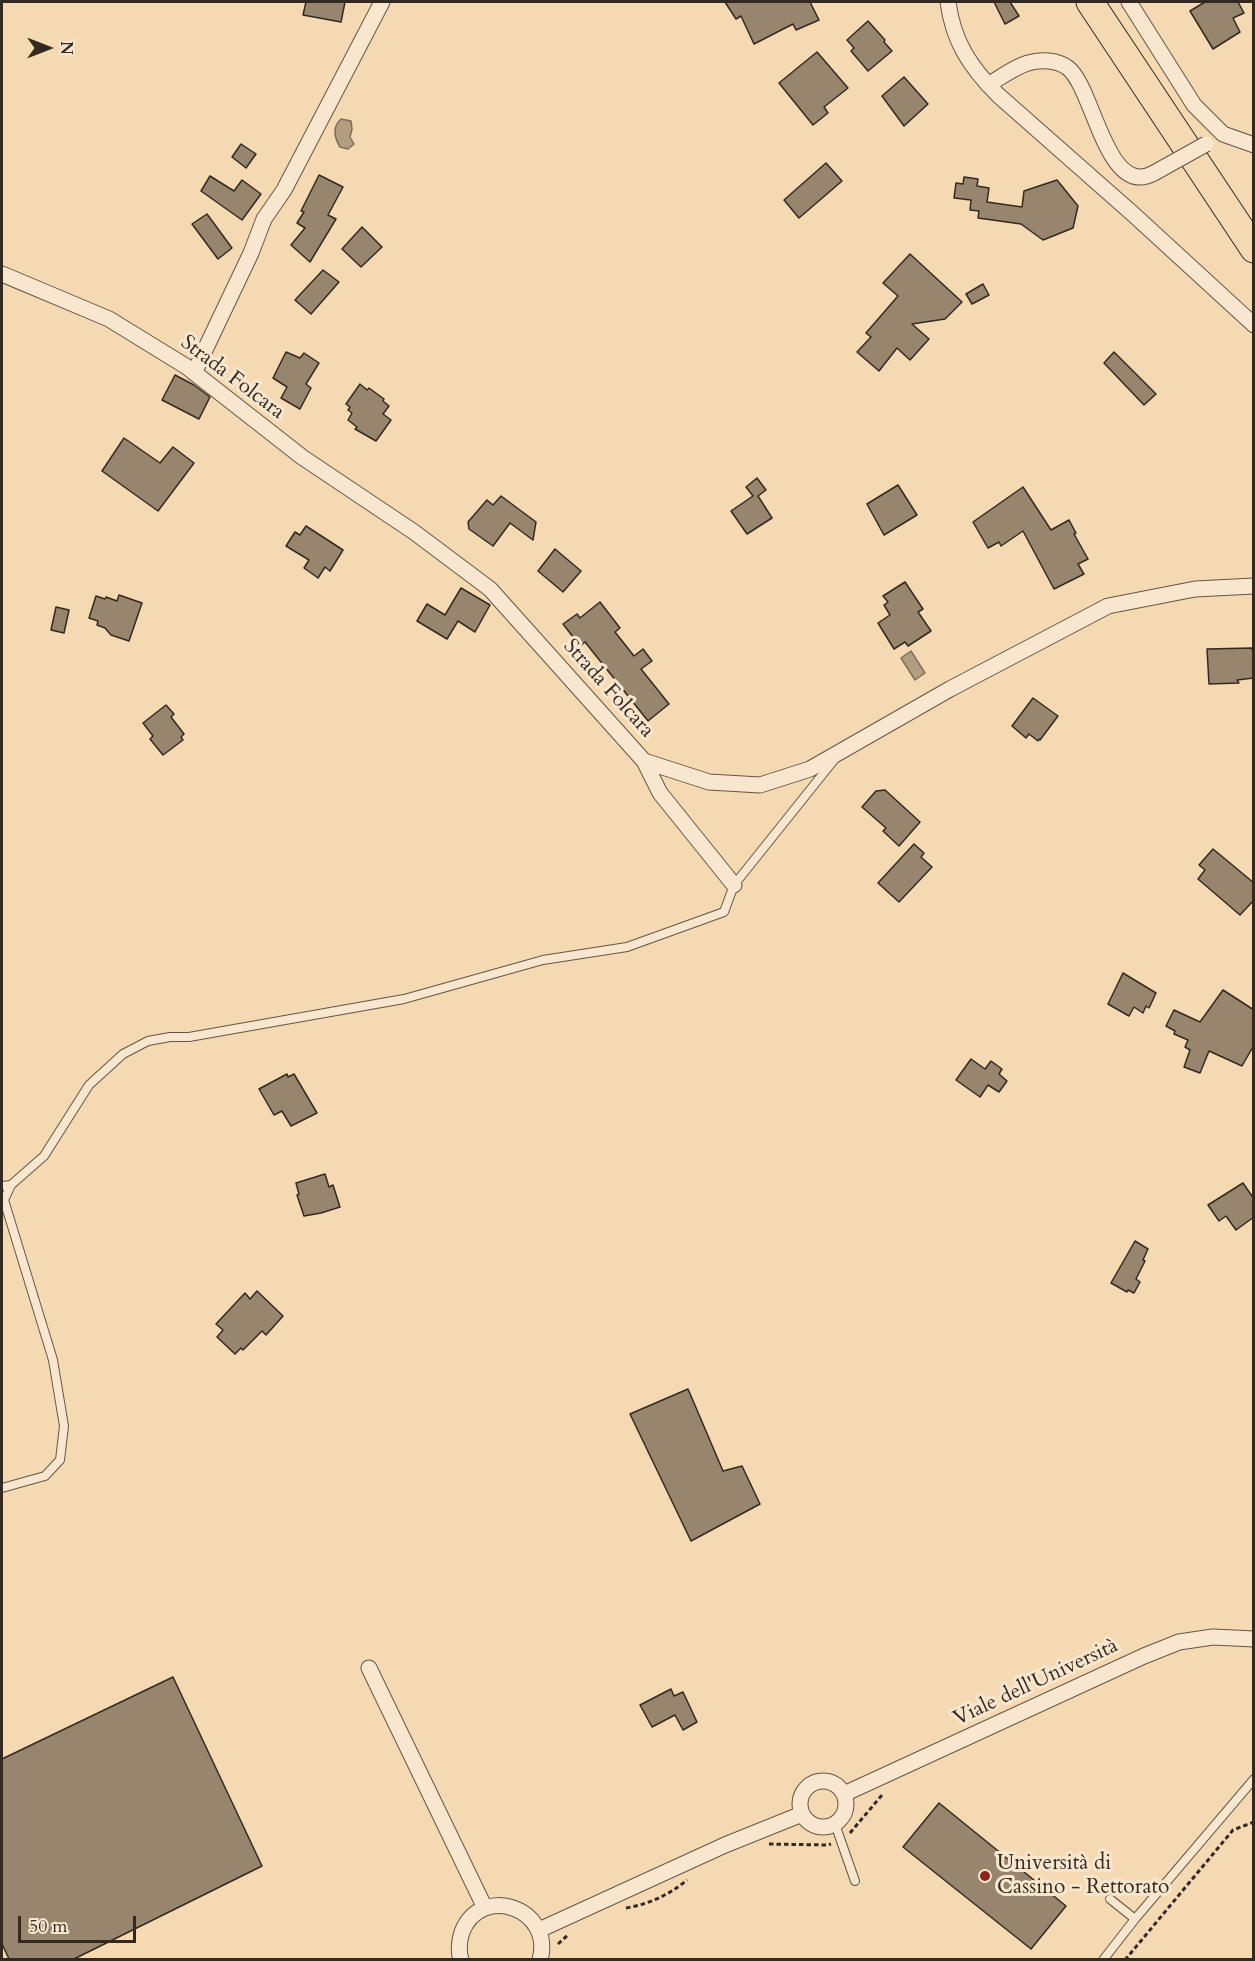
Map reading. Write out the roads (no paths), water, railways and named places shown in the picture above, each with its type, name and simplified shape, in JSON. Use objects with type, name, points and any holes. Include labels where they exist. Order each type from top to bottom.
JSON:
[{"type":"highway","points":[[1090,2],[1254,249]]},
{"type":"street","points":[[194,373],[251,253],[264,219],[284,190],[382,2]]},
{"type":"street","points":[[948,2],[961,47],[977,74],[1254,325]]},
{"type":"street","points":[[1129,2],[1194,105],[1223,134],[1254,145]]},
{"type":"street","points":[[988,85],[1027,63],[1044,61],[1059,63],[1069,68],[1116,161],[1126,174],[1136,177],[1148,176],[1223,134]]},
{"type":"street","name":"Strada Folcara","points":[[2,274],[109,319],[194,373],[302,457],[414,532],[490,589],[644,761],[709,782],[760,785],[810,769],[950,689],[1108,606],[1195,589],[1254,586]]},
{"type":"street","points":[[644,761],[660,794],[734,885]]},
{"type":"street","name":"Viale dell'Università","points":[[844,1794],[1179,1642],[1213,1638],[1254,1638]]},
{"type":"street","points":[[369,1668],[485,1908]]},
{"type":"street","points":[[819,1781],[834,1783],[844,1794],[845,1811],[835,1824],[828,1827],[813,1825],[806,1821],[802,1814],[800,1800],[807,1787],[819,1781]]},
{"type":"street","points":[[539,1930],[725,1845],[802,1814]]},
{"type":"street","points":[[457,1957],[465,1926],[474,1915],[485,1908],[498,1905],[510,1906],[522,1911],[532,1919],[539,1930],[542,1941],[540,1959]]},
{"type":"lane","points":[[2,1488],[45,1476],[60,1460],[64,1426],[53,1360],[4,1200],[11,1185],[44,1156],[89,1085],[123,1054],[148,1041],[170,1037],[189,1037],[404,999],[543,960],[627,947],[724,912],[734,885],[840,752]]},
{"type":"lane","points":[[2,1186],[11,1185]]},
{"type":"lane","points":[[1103,1959],[1135,1918],[1254,1779]]},
{"type":"lane","points":[[835,1824],[855,1881]]},
{"type":"lane","points":[[1110,1899],[1135,1918]]},
{"type":"place","name":"Università di Cassino - Rettorato","points":[[985,1876]]}]
